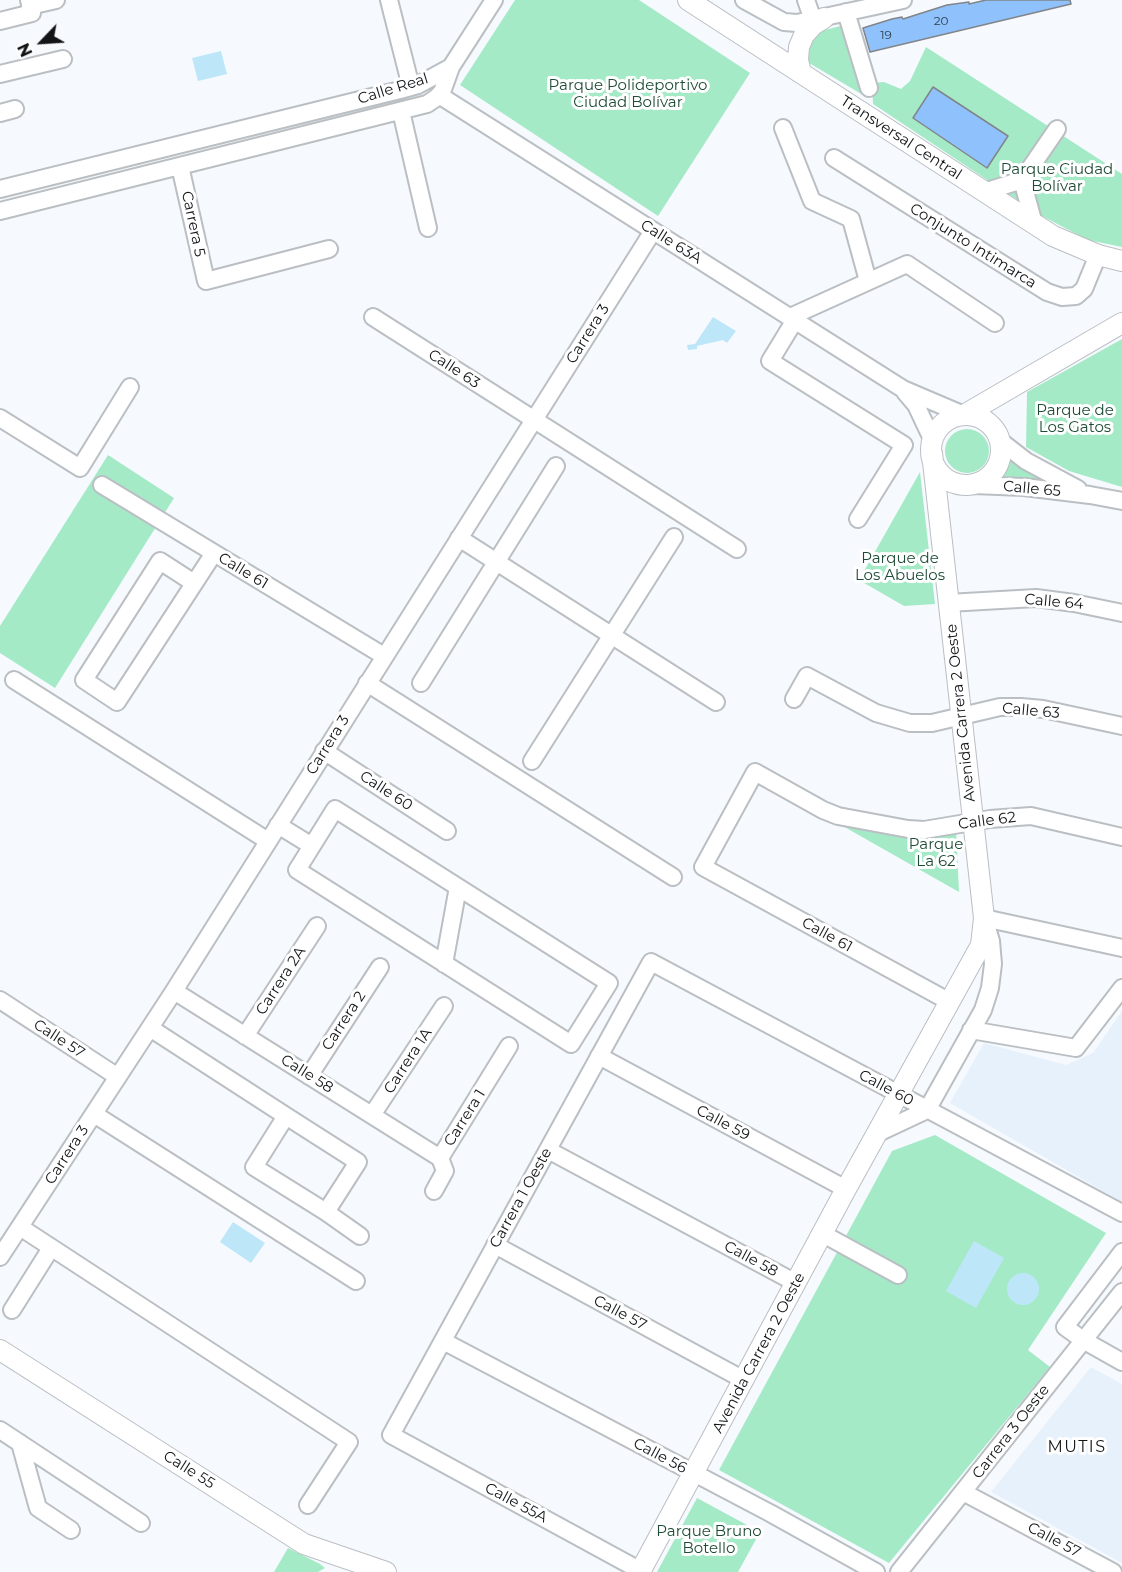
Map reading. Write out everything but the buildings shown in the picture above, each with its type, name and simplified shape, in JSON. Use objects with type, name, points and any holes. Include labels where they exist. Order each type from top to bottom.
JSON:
[{"type":"main road","name":"Transversal Central","points":[[688,0],[1065,243],[1122,261]]},
{"type":"main road","points":[[801,73],[798,60],[799,47],[804,35],[818,19]]},
{"type":"main road","points":[[967,485],[950,481],[934,464],[932,447],[937,431],[944,423],[964,415],[1122,323]]},
{"type":"main road","points":[[938,507],[950,493],[984,480],[993,473],[999,463],[1001,452],[997,435],[1000,408],[1017,384]]},
{"type":"main road","points":[[964,415],[975,416],[986,421],[997,435]]},
{"type":"main road","name":"Avenida Carrera 2 Oeste","points":[[641,1571],[846,1189],[981,945],[984,918],[932,447]]},
{"type":"main road","name":"Calle 55","points":[[0,1350],[304,1544],[386,1572]]},
{"type":"street","points":[[0,21],[32,14],[29,3],[56,0]]},
{"type":"street","points":[[389,0],[411,87]]},
{"type":"street","points":[[452,67],[494,0]]},
{"type":"street","points":[[744,0],[784,22],[797,23],[903,0]]},
{"type":"street","points":[[806,0],[818,19]]},
{"type":"street","points":[[846,12],[869,88]]},
{"type":"street","points":[[0,74],[63,59]]},
{"type":"street","name":"Calle Real","points":[[0,189],[411,87],[452,67]]},
{"type":"street","name":"Calle Real","points":[[0,211],[427,104],[439,95],[452,67]]},
{"type":"street","name":"Calle 63A","points":[[439,95],[903,389],[964,415]]},
{"type":"street","points":[[401,111],[429,228]]},
{"type":"street","points":[[783,128],[812,201],[851,219],[868,281]]},
{"type":"street","points":[[984,192],[1023,180],[1057,129]]},
{"type":"street","name":"Conjunto Intimarca","points":[[834,158],[1047,292],[1062,297],[1076,296],[1084,289],[1098,255]]},
{"type":"street","name":"Carrera 5","points":[[180,166],[206,281],[329,249]]},
{"type":"street","points":[[1023,180],[1034,224]]},
{"type":"street","name":"Carrera 3","points":[[0,1257],[174,991],[653,231]]},
{"type":"street","points":[[858,519],[904,445],[770,360],[792,319],[907,264],[995,323]]},
{"type":"street","name":"Calle 63","points":[[374,317],[737,549]]},
{"type":"street","points":[[0,418],[80,468],[130,387]]},
{"type":"street","name":"Calle 63A","points":[[903,389],[916,405],[932,447]]},
{"type":"street","name":"Calle 65","points":[[997,435],[1036,466],[1090,495]]},
{"type":"street","points":[[421,683],[556,466]]},
{"type":"street","name":"Calle 61","points":[[102,485],[384,657]]},
{"type":"street","name":"Calle 65","points":[[967,485],[1024,487],[1122,501]]},
{"type":"street","points":[[532,761],[674,537]]},
{"type":"street","points":[[459,538],[716,702]]},
{"type":"street","points":[[194,583],[160,561],[84,680],[117,702],[214,553]]},
{"type":"street","name":"Calle 64","points":[[948,603],[1036,598],[1074,603],[1122,614]]},
{"type":"street","name":"Calle 63","points":[[795,699],[807,676],[862,707],[891,719],[910,723],[932,723],[1000,707],[1021,707],[1043,709],[1122,726]]},
{"type":"street","points":[[14,680],[268,841]]},
{"type":"street","points":[[367,683],[673,877]]},
{"type":"street","name":"Calle 60","points":[[324,751],[447,831]]},
{"type":"street","name":"Calle 62","points":[[703,867],[755,772],[838,816],[916,830],[990,819],[1030,816],[1122,837]]},
{"type":"street","points":[[335,809],[609,983],[571,1044],[297,870],[312,846],[335,809]]},
{"type":"street","points":[[278,825],[312,846]]},
{"type":"street","name":"Calle 61","points":[[703,867],[950,1002]]},
{"type":"street","points":[[444,964],[458,887]]},
{"type":"street","points":[[984,918],[1122,948]]},
{"type":"street","name":"Avenida Carrera 2 Oeste","points":[[927,1110],[987,999],[993,964],[991,941],[984,918]]},
{"type":"street","name":"Carrera 2A","points":[[245,1036],[317,926]]},
{"type":"street","name":"Calle 60","points":[[651,962],[1122,1214]]},
{"type":"street","name":"Carrera 1 Oeste","points":[[391,1435],[651,962]]},
{"type":"street","name":"Carrera 2","points":[[309,1076],[380,967]]},
{"type":"street","points":[[971,1030],[1076,1048],[1122,988]]},
{"type":"street","name":"Calle 58","points":[[174,991],[440,1158]]},
{"type":"street","name":"Calle 57","points":[[0,1000],[117,1077]]},
{"type":"street","name":"Carrera 1A","points":[[372,1115],[444,1006]]},
{"type":"street","points":[[150,1028],[358,1162],[326,1212]]},
{"type":"street","name":"Carrera 1","points":[[434,1191],[445,1170],[440,1158],[509,1046]]},
{"type":"street","name":"Calle 59","points":[[599,1056],[846,1189]]},
{"type":"street","points":[[878,1133],[927,1110]]},
{"type":"street","points":[[94,1114],[356,1281]]},
{"type":"street","points":[[286,1116],[254,1167],[360,1236]]},
{"type":"street","name":"Calle 58","points":[[548,1150],[796,1283]]},
{"type":"street","points":[[20,1227],[349,1442],[308,1505]]},
{"type":"street","points":[[823,1234],[898,1275]]},
{"type":"street","name":"Calle 57","points":[[495,1245],[744,1380]]},
{"type":"street","points":[[12,1310],[51,1248]]},
{"type":"street","points":[[1122,1252],[1065,1327],[1122,1362]]},
{"type":"street","name":"Carrera 3 Oeste","points":[[899,1572],[1122,1292]]},
{"type":"street","name":"Calle 56","points":[[443,1341],[770,1513],[868,1570]]},
{"type":"street","points":[[0,1430],[141,1523]]},
{"type":"street","name":"Calle 55A","points":[[391,1435],[641,1571]]},
{"type":"street","points":[[20,1443],[38,1508],[71,1530]]},
{"type":"street","name":"Calle 57","points":[[963,1492],[1113,1572]]},
{"type":"shaded area","points":[[1122,1011],[1122,1202],[950,1103],[984,1043],[1066,1065],[1093,1053]]},
{"type":"shaded area","points":[[1091,1367],[1122,1384],[1122,1563],[991,1492]]},
{"type":"green space","name":"Parque Polideportivo Ciudad Bolívar","points":[[515,0],[639,0],[750,73],[658,216],[460,85]]},
{"type":"green space","points":[[844,25],[863,95],[804,60],[809,39],[817,32]]},
{"type":"green space","name":"Parque Ciudad Bolívar","points":[[926,47],[1122,174],[1122,247],[1088,240],[1040,215],[873,104],[872,83],[884,82],[901,89],[910,81]]},
{"type":"green space","name":"Parque de Los Gatos","points":[[1122,339],[1122,487],[1069,471],[1026,447],[1027,392]]},
{"type":"green space","points":[[967,429],[976,430],[983,435],[988,442],[988,460],[983,467],[976,472],[967,473],[958,472],[951,467],[946,460],[945,451],[946,442],[951,435],[958,430]]},
{"type":"green space","points":[[108,455],[174,498],[55,688],[0,653],[0,626]]},
{"type":"green space","points":[[1007,457],[1048,483],[1001,478]]},
{"type":"green space","name":"Parque de Los Abuelos","points":[[920,472],[935,604],[904,606],[859,580]]},
{"type":"green space","name":"Parque La 62","points":[[841,825],[956,829],[959,892]]},
{"type":"green space","points":[[935,1135],[1106,1233],[1028,1350],[1050,1367],[889,1563],[719,1470],[892,1151]]},
{"type":"green space","name":"Parque Bruno Botello","points":[[697,1498],[760,1532],[738,1572],[657,1572]]},
{"type":"green space","points":[[288,1548],[325,1568],[318,1572],[274,1572]]},
{"type":"water","points":[[221,51],[227,74],[198,81],[192,58]]},
{"type":"water","points":[[713,317],[736,331],[727,343],[723,340],[688,350],[687,345],[695,344]]},
{"type":"water","points":[[233,1222],[265,1243],[251,1263],[220,1242]]},
{"type":"water","points":[[974,1241],[1004,1258],[976,1308],[946,1291]]},
{"type":"water","points":[[1023,1273],[1034,1278],[1039,1289],[1034,1300],[1023,1305],[1012,1300],[1007,1289],[1012,1278]]},
{"type":"district","name":"MUTIS","points":[[1077,1447]]}]
